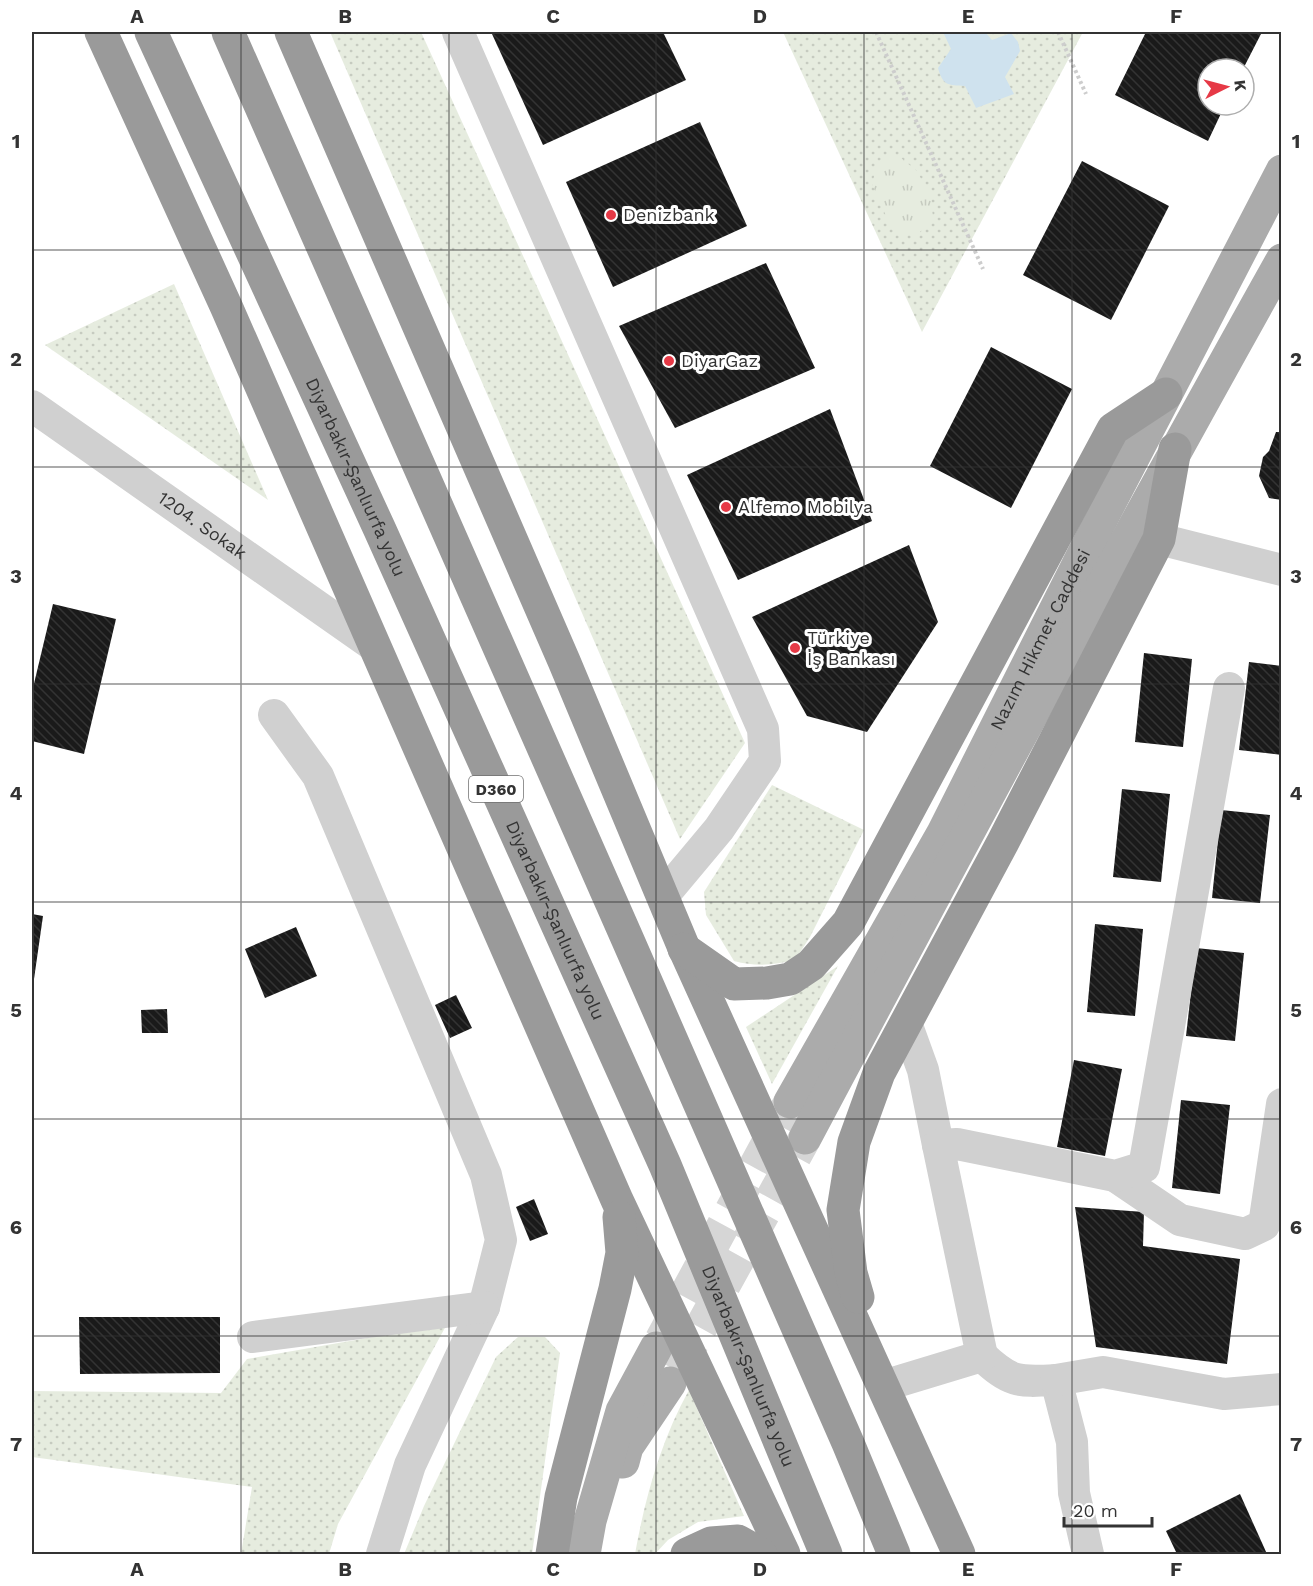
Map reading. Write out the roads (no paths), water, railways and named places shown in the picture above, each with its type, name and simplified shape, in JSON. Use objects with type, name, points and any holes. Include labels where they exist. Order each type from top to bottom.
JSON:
[{"type":"highway","points":[[101,32],[226,306],[617,1200],[784,1554]]},
{"type":"highway","name":"Diyarbakır-Şanlıurfa yolu","points":[[151,32],[389,551],[665,1165],[826,1554]]},
{"type":"highway","points":[[228,32],[699,1102],[894,1554]]},
{"type":"highway","points":[[291,32],[564,661],[684,948],[959,1554]]},
{"type":"highway","points":[[684,948],[734,984],[767,983],[790,979],[811,965],[848,923],[1113,429],[1166,394]]},
{"type":"highway","points":[[883,1386],[851,1273],[843,1210],[854,1142],[879,1073],[1003,842],[1159,539],[1176,449]]},
{"type":"highway","points":[[552,1554],[561,1497],[615,1289],[621,1252],[617,1200]]},
{"type":"highway","points":[[687,1554],[711,1543],[738,1541],[761,1554]]},
{"type":"main road","name":"Nazım Hikmet Caddesi","points":[[790,1102],[943,833],[1281,171]]},
{"type":"main road","name":"Nazım Hikmet Caddesi","points":[[805,1138],[956,853],[1281,260]]},
{"type":"main road","points":[[584,1554],[590,1521],[622,1412],[656,1348]]},
{"type":"main road","points":[[604,1554],[627,1447],[670,1383]]},
{"type":"street","points":[[458,32],[763,729],[765,760],[719,830],[663,896]]},
{"type":"street","name":"1204. Sokak","points":[[32,406],[374,646]]},
{"type":"street","points":[[1159,539],[1281,570]]},
{"type":"street","points":[[1115,1176],[1144,1167],[1229,688]]},
{"type":"street","points":[[274,715],[318,776],[486,1175],[501,1240],[484,1307],[410,1465],[382,1554]]},
{"type":"street","points":[[906,1023],[923,1070],[982,1356],[999,1372],[1023,1382],[1056,1380],[1102,1372],[1224,1394],[1281,1389]]},
{"type":"street","points":[[938,1145],[957,1144],[1115,1176],[1180,1220],[1245,1234],[1264,1225],[1281,1104]]},
{"type":"street","points":[[253,1337],[484,1307]]},
{"type":"street","points":[[883,1386],[982,1356]]},
{"type":"street","points":[[1056,1380],[1072,1442],[1074,1493],[1088,1554]]},
{"type":"water","points":[[943,32],[985,32],[992,40],[1011,33],[1018,42],[1020,51],[1005,77],[1014,94],[976,108],[965,86],[950,85],[944,81],[938,68],[951,49]]},
{"type":"tunnel","points":[[661,1340],[790,1102]]},
{"type":"tunnel","points":[[677,1371],[805,1138]]},
{"type":"place","name":"Denizbank","points":[[611,215]]},
{"type":"place","name":"DiyarGaz","points":[[669,361]]},
{"type":"place","name":"Alfemo Mobilya","points":[[726,507]]},
{"type":"place","name":"Türkiye İş Bankası","points":[[795,648]]}]
